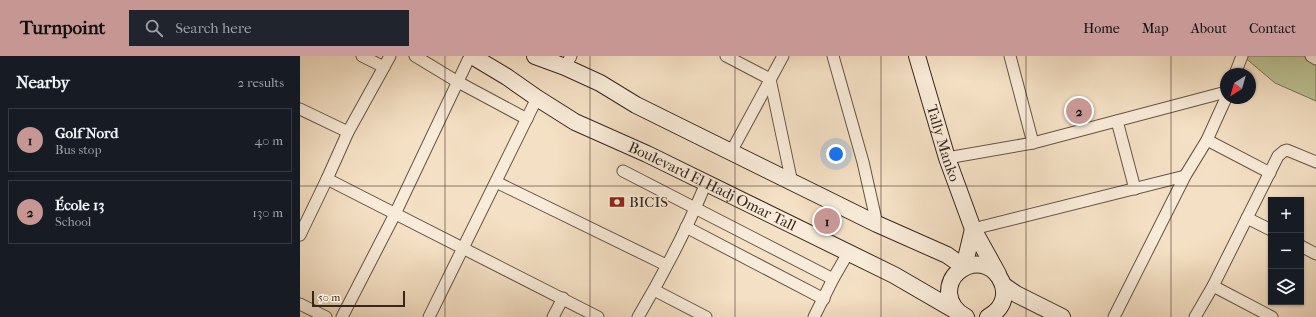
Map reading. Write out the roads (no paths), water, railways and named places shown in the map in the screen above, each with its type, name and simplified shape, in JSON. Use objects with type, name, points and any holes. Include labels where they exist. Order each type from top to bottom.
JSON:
[{"type":"main road","name":"Boulevard El Hadj Omar Tall","points":[[471,56],[507,77],[575,122],[647,154],[894,275],[960,315]]},
{"type":"main road","points":[[535,56],[568,62],[636,106],[877,224],[947,255],[964,267]]},
{"type":"main road","name":"Tally Manko","points":[[917,56],[947,158],[973,229],[1000,280]]},
{"type":"main road","points":[[964,267],[973,229]]},
{"type":"main road","points":[[960,315],[950,300],[949,287],[954,275],[964,267],[971,264],[979,264],[993,269],[1000,280],[1004,293],[998,310],[988,317]]},
{"type":"main road","points":[[1000,280],[1016,294],[1062,317]]},
{"type":"street","points":[[362,56],[384,67]]},
{"type":"street","points":[[300,235],[348,132],[390,56]]},
{"type":"street","points":[[415,56],[458,82],[527,119]]},
{"type":"street","points":[[342,317],[395,214],[471,56]]},
{"type":"street","points":[[726,56],[770,79]]},
{"type":"street","points":[[731,152],[783,56]]},
{"type":"street","points":[[834,56],[863,162],[877,224]]},
{"type":"street","points":[[1010,56],[1033,143]]},
{"type":"street","points":[[1238,68],[1242,56]]},
{"type":"street","points":[[1311,56],[1316,59]]},
{"type":"street","points":[[770,79],[792,183]]},
{"type":"street","points":[[947,158],[1033,143],[1220,94]]},
{"type":"street","points":[[429,317],[537,98]]},
{"type":"street","points":[[1114,317],[1223,104]]},
{"type":"street","points":[[300,109],[348,132]]},
{"type":"street","points":[[1117,121],[1135,189]]},
{"type":"street","points":[[1206,140],[1270,173]]},
{"type":"street","points":[[1195,317],[1213,286],[1278,156],[1287,150],[1316,162]]},
{"type":"street","points":[[623,171],[833,279]]},
{"type":"street","points":[[973,229],[1185,176]]},
{"type":"street","points":[[327,179],[598,317]]},
{"type":"street","points":[[496,182],[666,265]]},
{"type":"street","points":[[638,317],[654,290],[696,208],[706,184]]},
{"type":"street","points":[[1247,218],[1268,228]]},
{"type":"street","points":[[686,227],[824,299]]},
{"type":"street","points":[[1304,248],[1316,254]]},
{"type":"street","points":[[814,317],[848,253]]},
{"type":"street","points":[[1213,286],[1272,317]]},
{"type":"street","points":[[654,290],[706,317]]},
{"type":"street","points":[[553,317],[563,298]]},
{"type":"street","points":[[300,304],[326,317]]},
{"type":"place","name":"École 13","points":[[1079,111]]},
{"type":"place","name":"BICIS","points":[[617,202]]},
{"type":"place","name":"Golf Nord","points":[[827,221]]}]
